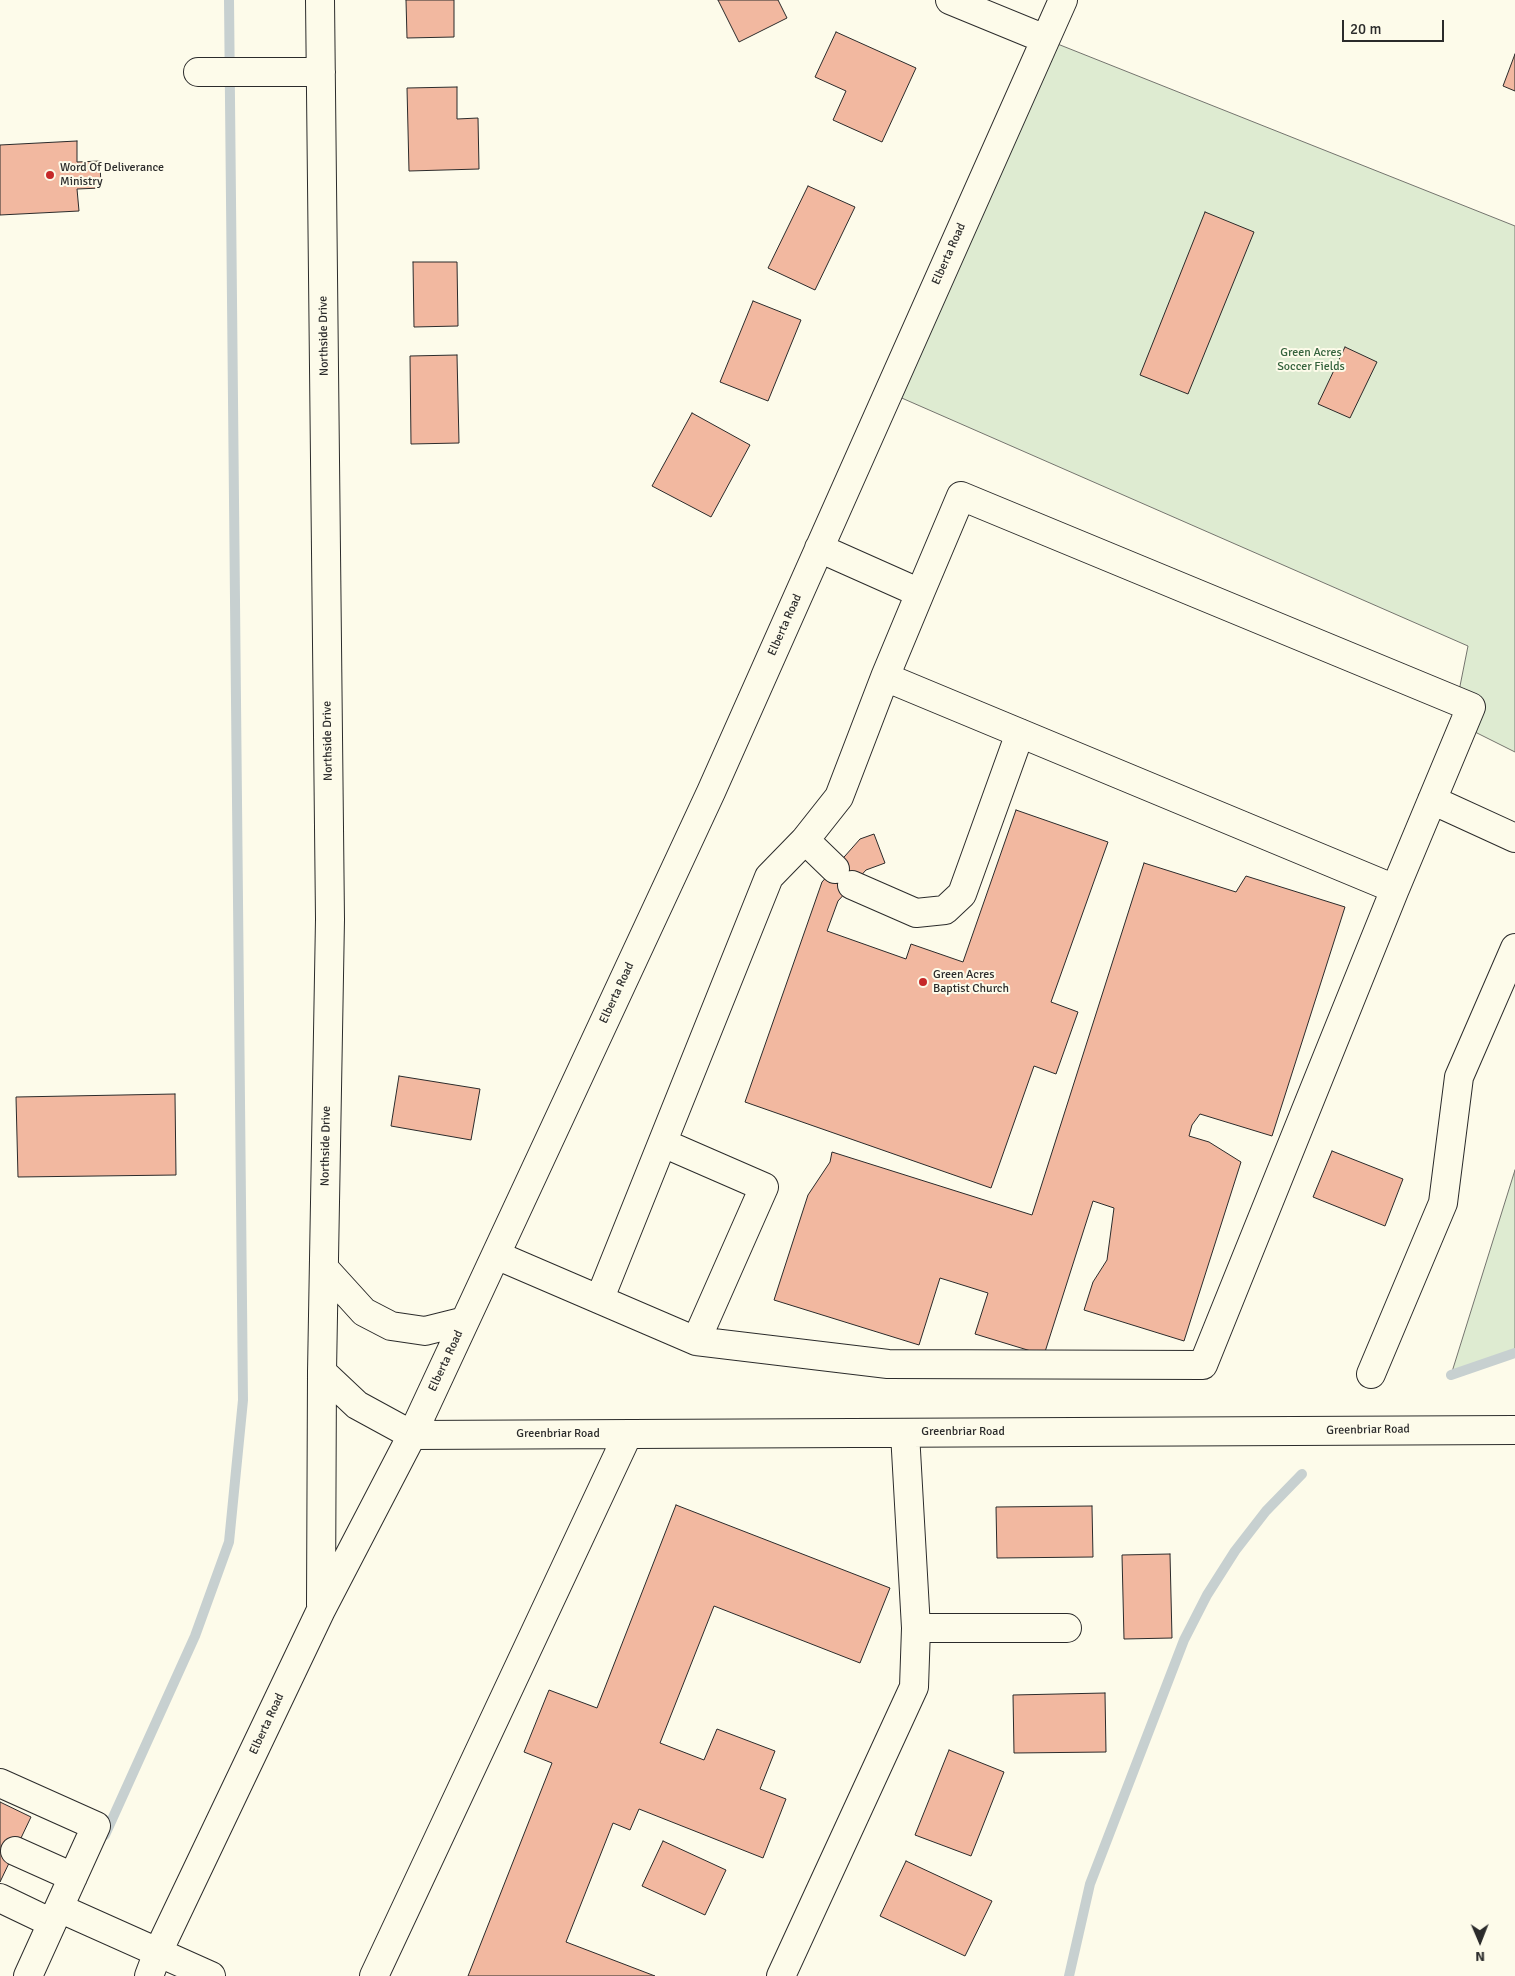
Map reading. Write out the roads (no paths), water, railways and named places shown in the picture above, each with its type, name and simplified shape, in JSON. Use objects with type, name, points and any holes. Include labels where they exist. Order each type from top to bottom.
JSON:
[{"type":"street","name":"Northside Drive","points":[[320,0],[330,909],[322,1372],[321,1610]]},
{"type":"street","points":[[950,0],[1045,39]]},
{"type":"street","name":"Elberta Road","points":[[153,1964],[321,1610],[412,1435],[711,792],[1063,0]]},
{"type":"street","points":[[198,72],[321,72]]},
{"type":"street","points":[[496,1255],[600,1298],[696,1341],[888,1364],[1203,1365],[1395,889],[1471,707],[961,496],[885,677],[839,798],[805,840],[769,877],[600,1298]]},
{"type":"street","points":[[819,548],[920,593]]},
{"type":"street","points":[[885,677],[1395,889]]},
{"type":"street","points":[[805,840],[843,877],[916,913],[946,910],[962,894],[1020,733]]},
{"type":"street","points":[[1432,800],[1515,838]]},
{"type":"street","points":[[1371,1374],[1443,1203],[1459,1077],[1515,948]]},
{"type":"street","points":[[663,1143],[764,1187],[696,1341]]},
{"type":"street","points":[[324,1268],[364,1312],[391,1326],[425,1331],[465,1322]]},
{"type":"street","points":[[322,1372],[357,1405],[412,1435]]},
{"type":"street","name":"Greenbriar Road","points":[[412,1435],[1515,1430]]},
{"type":"street","points":[[781,1976],[914,1687],[916,1628],[906,1433]]},
{"type":"street","points":[[374,1976],[628,1434]]},
{"type":"street","points":[[916,1628],[1067,1628]]},
{"type":"street","points":[[0,1783],[96,1826],[28,1976]]},
{"type":"street","points":[[15,1851],[73,1877]]},
{"type":"street","points":[[0,1898],[56,1916],[153,1964],[211,1976]]},
{"type":"waterway","points":[[105,1835],[195,1636],[229,1542],[243,1400],[229,0]]},
{"type":"waterway","points":[[1451,1375],[1515,1353]]},
{"type":"waterway","points":[[1069,1976],[1090,1884],[1184,1640],[1207,1595],[1235,1551],[1266,1511],[1302,1474]]},
{"type":"place","name":"Word Of Deliverance Ministry","points":[[50,175]]},
{"type":"place","name":"Green Acres Baptist Church","points":[[923,982]]},
{"type":"park label","name":"Green Acres Soccer Fields","points":[[1311,360]]}]
